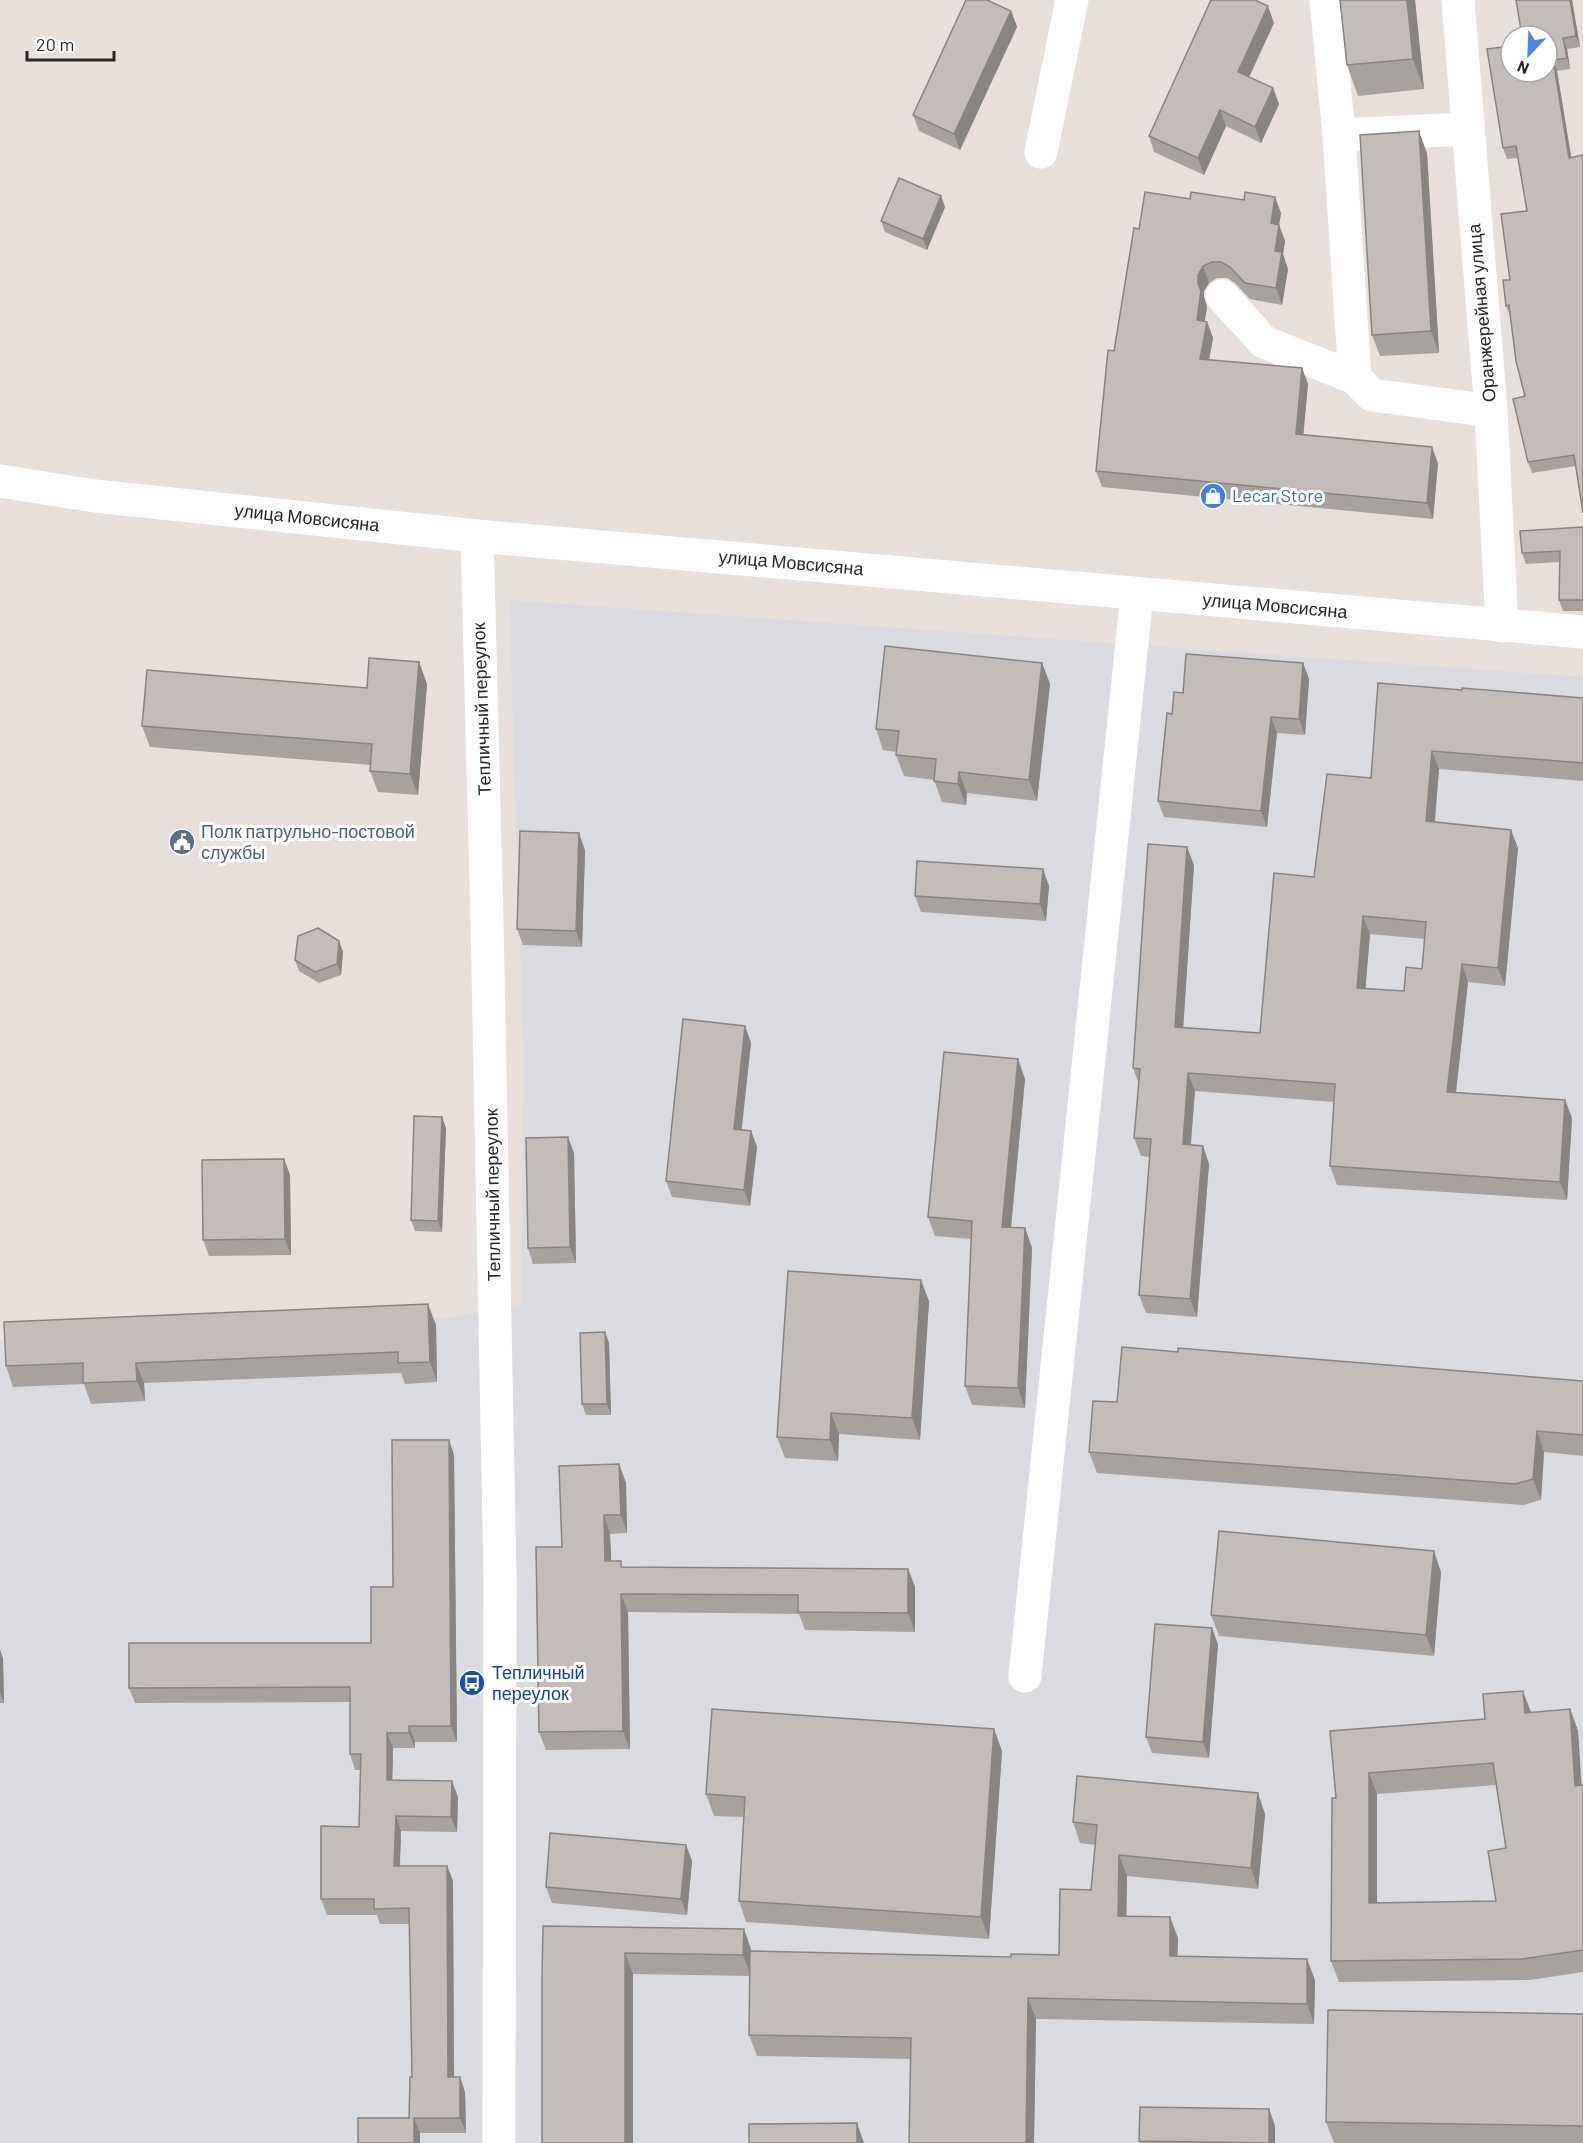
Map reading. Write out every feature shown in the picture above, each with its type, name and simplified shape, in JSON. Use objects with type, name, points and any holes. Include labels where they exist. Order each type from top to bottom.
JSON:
[{"type":"street","points":[[1041,152],[1072,0]]},
{"type":"street","points":[[1326,0],[1339,135],[1355,378]]},
{"type":"street","name":"Оранжерейная улица","points":[[1458,0],[1491,411],[1502,626]]},
{"type":"street","points":[[1339,135],[1467,129]]},
{"type":"street","points":[[1222,296],[1264,342],[1355,378],[1372,395],[1491,411]]},
{"type":"street","name":"улица Мовсисяна","points":[[0,481],[95,496],[477,536],[1583,632]]},
{"type":"street","name":"Тепличный переулок","points":[[477,536],[500,1576],[499,2143]]},
{"type":"street","points":[[1025,1676],[1137,594]]},
{"type":"shaded area","points":[[509,600],[1583,677],[1583,2143],[0,2143],[0,1340],[454,1317],[521,1304],[524,1062]]},
{"type":"building","points":[[966,0],[987,0],[1011,11],[954,134],[913,115]]},
{"type":"building","points":[[1211,0],[1255,0],[1268,6],[1238,72],[1273,88],[1255,127],[1220,110],[1198,158],[1149,136]]},
{"type":"building","points":[[1340,0],[1407,0],[1413,59],[1347,65]]},
{"type":"building","points":[[1516,0],[1570,0],[1576,36],[1563,38],[1567,58],[1559,59],[1559,24],[1520,24]]},
{"type":"building","points":[[1499,48],[1499,84],[1557,84],[1569,158],[1583,155],[1583,513],[1574,455],[1528,462],[1513,399],[1525,396],[1516,361],[1509,305],[1506,306],[1503,280],[1510,280],[1501,214],[1527,211],[1516,146],[1503,148],[1487,49]]},
{"type":"building","points":[[1419,131],[1431,331],[1372,335],[1360,135]]},
{"type":"building","points":[[899,178],[941,196],[923,239],[881,221]]},
{"type":"building","points":[[1145,192],[1190,199],[1191,192],[1244,200],[1245,192],[1275,197],[1271,223],[1279,225],[1275,251],[1282,252],[1276,288],[1245,283],[1230,267],[1221,262],[1212,262],[1203,266],[1198,275],[1201,291],[1197,320],[1207,322],[1200,359],[1302,368],[1296,434],[1432,447],[1427,503],[1096,471],[1108,350],[1114,351],[1134,228],[1139,229]]},
{"type":"building","points":[[1583,527],[1583,600],[1559,600],[1560,551],[1522,553],[1520,531]]},
{"type":"building","points":[[885,646],[1042,663],[1029,780],[959,772],[958,784],[934,781],[936,759],[896,755],[899,731],[876,729]]},
{"type":"building","points":[[1186,654],[1303,663],[1299,719],[1271,717],[1261,811],[1158,801],[1167,713],[1172,714],[1174,692],[1183,693]]},
{"type":"building","points":[[369,658],[419,662],[410,774],[370,771],[372,744],[142,726],[147,670],[367,688]]},
{"type":"building","points":[[1378,683],[1583,698],[1583,763],[1432,751],[1426,821],[1511,830],[1498,968],[1462,964],[1447,1092],[1565,1100],[1560,1182],[1330,1166],[1335,1084],[1188,1073],[1183,1144],[1203,1146],[1190,1299],[1139,1295],[1151,1139],[1134,1138],[1140,1069],[1133,1068],[1148,844],[1187,847],[1175,1027],[1260,1033],[1274,873],[1314,877],[1327,774],[1371,778]],"holes":[[[1363,916],[1426,922],[1422,969],[1406,967],[1404,991],[1357,988]]]},
{"type":"building","points":[[520,831],[579,833],[576,931],[517,929]]},
{"type":"building","points":[[917,861],[1043,869],[1040,904],[915,896]]},
{"type":"building","points":[[318,928],[339,941],[337,964],[315,972],[295,960],[298,936]]},
{"type":"building","points":[[683,1019],[745,1026],[734,1129],[751,1131],[744,1190],[666,1181]]},
{"type":"building","points":[[944,1052],[1018,1059],[1002,1227],[1025,1228],[1018,1388],[965,1386],[972,1221],[928,1217]]},
{"type":"building","points":[[414,1116],[442,1117],[438,1221],[411,1220]]},
{"type":"building","points":[[568,1137],[570,1247],[528,1248],[526,1138]]},
{"type":"building","points":[[284,1159],[285,1239],[203,1240],[202,1160]]},
{"type":"building","points":[[788,1271],[921,1280],[912,1418],[831,1413],[830,1440],[777,1437]]},
{"type":"building","points":[[428,1304],[430,1362],[398,1363],[398,1352],[136,1363],[137,1381],[83,1383],[83,1363],[6,1366],[4,1322]]},
{"type":"building","points":[[605,1332],[607,1404],[582,1404],[580,1333]]},
{"type":"building","points":[[1122,1347],[1178,1352],[1178,1348],[1583,1381],[1583,1435],[1537,1431],[1533,1479],[1515,1484],[1089,1452],[1093,1401],[1117,1402]]},
{"type":"building","points":[[392,1440],[449,1440],[451,1726],[409,1726],[409,1733],[387,1733],[387,1780],[452,1781],[451,1817],[396,1816],[394,1866],[447,1866],[448,2077],[460,2077],[460,2118],[414,2118],[414,2143],[358,2143],[358,2118],[409,2118],[410,2077],[412,2077],[409,1908],[374,1909],[374,1899],[321,1899],[321,1826],[359,1827],[361,1754],[350,1754],[350,1687],[129,1688],[129,1643],[371,1643],[371,1587],[393,1587]]},
{"type":"building","points":[[619,1464],[621,1515],[604,1515],[605,1561],[621,1561],[621,1567],[908,1569],[908,1613],[798,1612],[798,1595],[621,1594],[623,1731],[539,1732],[536,1547],[562,1547],[559,1466]]},
{"type":"building","points":[[1219,1531],[1434,1551],[1426,1635],[1211,1615]]},
{"type":"building","points":[[1155,1624],[1212,1628],[1203,1742],[1146,1737]]},
{"type":"building","points":[[1523,1691],[1525,1713],[1570,1709],[1575,1786],[1583,1785],[1583,1950],[1522,1959],[1331,1961],[1332,1798],[1336,1798],[1330,1731],[1485,1719],[1483,1694]],"holes":[[[1493,1763],[1506,1848],[1488,1851],[1496,1901],[1369,1903],[1369,1773]]]},
{"type":"building","points":[[712,1709],[994,1729],[981,1917],[739,1901],[745,1797],[706,1794]]},
{"type":"building","points":[[1077,1776],[1258,1793],[1251,1868],[1119,1855],[1118,1916],[1170,1917],[1170,1956],[1307,1959],[1307,2004],[1028,1998],[1026,2143],[909,2143],[911,2038],[749,2035],[750,1951],[1011,1957],[1011,1954],[1059,1955],[1060,1889],[1091,1890],[1097,1825],[1073,1822]]},
{"type":"building","points":[[550,1833],[686,1845],[681,1899],[546,1887]]},
{"type":"building","points":[[543,1926],[744,1929],[743,1955],[625,1953],[625,2143],[542,2143]]},
{"type":"building","points":[[1328,2010],[1583,2014],[1583,2126],[1326,2122]]},
{"type":"building","points":[[1140,2107],[1269,2109],[1269,2143],[1139,2141]]},
{"type":"building","points":[[857,2123],[857,2143],[749,2143],[749,2124]]},
{"type":"place","name":"Lecar Store","points":[[1213,496]]},
{"type":"place","name":"Полк патрульно-постовой службы","points":[[182,842]]},
{"type":"place","name":"Тепличный переулок","points":[[472,1683]]}]
